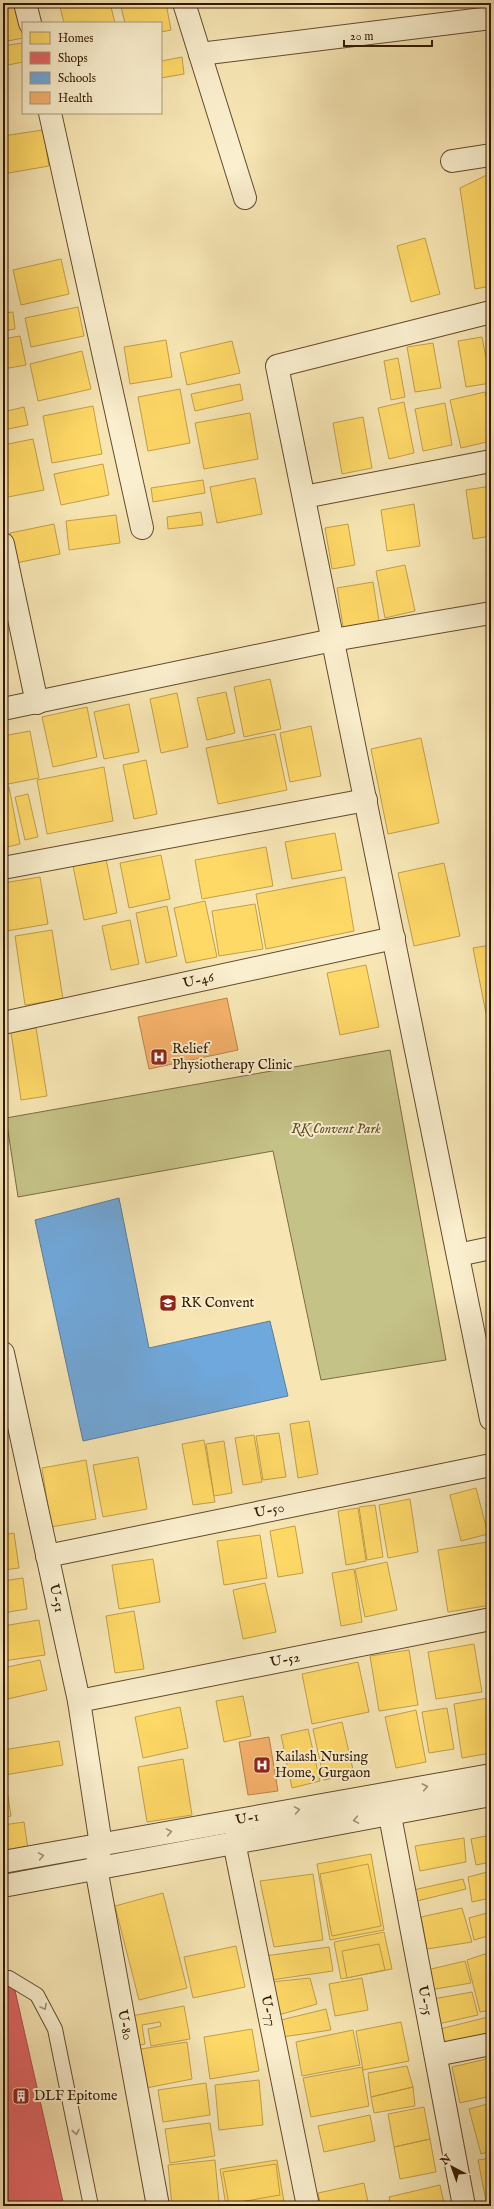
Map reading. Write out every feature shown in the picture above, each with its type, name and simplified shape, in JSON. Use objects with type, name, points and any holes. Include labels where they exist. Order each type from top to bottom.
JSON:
[{"type":"street","points":[[25,3],[30,22]]},
{"type":"street","points":[[184,3],[245,198]]},
{"type":"street","points":[[200,54],[491,18]]},
{"type":"street","points":[[50,114],[142,528]]},
{"type":"street","points":[[452,161],[491,155]]},
{"type":"street","points":[[491,312],[277,366],[491,1419]]},
{"type":"street","points":[[304,497],[491,461]]},
{"type":"street","points":[[3,544],[37,703]]},
{"type":"street","points":[[3,709],[333,640],[491,613]]},
{"type":"street","points":[[3,868],[366,800]]},
{"type":"street","name":"U-46","points":[[3,1023],[394,938]]},
{"type":"street","points":[[458,1255],[491,1248]]},
{"type":"street","name":"U-51","points":[[3,1353],[79,1701],[101,1845]]},
{"type":"street","name":"U-50","points":[[47,1556],[491,1465]]},
{"type":"street","name":"U-52","points":[[79,1701],[491,1619]]},
{"type":"street","name":"U-1","points":[[3,1886],[234,1842],[388,1804],[491,1775]]},
{"type":"street","name":"U-1","points":[[3,1862],[246,1818],[491,1795]]},
{"type":"street","name":"U-75","points":[[388,1804],[464,2206]]},
{"type":"street","points":[[234,1842],[246,1818]]},
{"type":"street","name":"U-77","points":[[234,1842],[308,2206]]},
{"type":"street","name":"U-80","points":[[101,1845],[96,1868],[158,2206]]},
{"type":"street","points":[[436,2055],[491,2044]]},
{"type":"lane","points":[[3,1979],[9,1978],[37,1994],[56,2029],[91,2206]]},
{"type":"green space","name":"RK Convent Park","points":[[390,1050],[446,1360],[321,1380],[273,1151],[18,1197],[6,1118]]},
{"type":"building: Homes","points":[[16,3],[22,38],[3,42],[3,4]]},
{"type":"building: Homes","points":[[59,3],[110,3],[115,22],[64,22]]},
{"type":"building: Homes","points":[[140,3],[166,3],[171,30],[162,32],[162,22],[125,22],[121,7]]},
{"type":"building: Homes","points":[[22,43],[22,62],[3,66],[3,46]]},
{"type":"building: Homes","points":[[182,57],[184,74],[162,78],[162,61]]},
{"type":"building: Homes","points":[[43,130],[49,166],[3,174],[3,136]]},
{"type":"building: Homes","points":[[491,173],[491,286],[475,289],[460,188]]},
{"type":"building: Homes","points":[[425,238],[440,294],[411,302],[397,246]]},
{"type":"building: Homes","points":[[61,259],[69,294],[21,305],[13,270]]},
{"type":"building: Homes","points":[[78,307],[84,336],[31,347],[25,318]]},
{"type":"building: Homes","points":[[13,312],[15,329],[3,331],[3,313]]},
{"type":"building: Homes","points":[[20,336],[26,365],[3,369],[3,339]]},
{"type":"building: Homes","points":[[482,337],[491,383],[466,387],[458,341]]},
{"type":"building: Homes","points":[[166,340],[172,377],[130,384],[124,347]]},
{"type":"building: Homes","points":[[232,341],[240,373],[187,385],[180,353]]},
{"type":"building: Homes","points":[[433,343],[441,388],[415,392],[407,347]]},
{"type":"building: Homes","points":[[82,351],[91,389],[38,401],[30,364]]},
{"type":"building: Homes","points":[[398,358],[405,397],[391,400],[384,361]]},
{"type":"building: Homes","points":[[240,384],[243,400],[195,411],[191,394]]},
{"type":"building: Homes","points":[[180,389],[190,443],[148,451],[138,397]]},
{"type":"building: Homes","points":[[485,392],[491,420],[491,441],[461,448],[450,400]]},
{"type":"building: Homes","points":[[404,402],[414,453],[389,459],[378,408]]},
{"type":"building: Homes","points":[[445,403],[452,445],[423,451],[415,409]]},
{"type":"building: Homes","points":[[93,406],[102,454],[52,463],[43,416]]},
{"type":"building: Homes","points":[[24,407],[28,425],[3,430],[3,412]]},
{"type":"building: Homes","points":[[250,413],[258,459],[204,469],[195,423]]},
{"type":"building: Homes","points":[[363,417],[372,468],[342,474],[333,423]]},
{"type":"building: Homes","points":[[33,439],[44,490],[3,498],[3,445]]},
{"type":"building: Homes","points":[[103,464],[109,495],[61,505],[54,474]]},
{"type":"building: Homes","points":[[255,478],[262,514],[217,523],[210,487]]},
{"type":"building: Homes","points":[[203,480],[205,493],[153,502],[151,488]]},
{"type":"building: Homes","points":[[491,486],[491,536],[473,539],[466,490]]},
{"type":"building: Homes","points":[[414,504],[420,546],[387,551],[381,510]]},
{"type":"building: Homes","points":[[201,512],[203,525],[168,529],[167,517]]},
{"type":"building: Homes","points":[[116,515],[120,543],[69,550],[66,521]]},
{"type":"building: Homes","points":[[54,524],[60,554],[16,563],[10,533]]},
{"type":"building: Homes","points":[[348,524],[355,565],[332,569],[325,528]]},
{"type":"building: Homes","points":[[405,565],[415,611],[385,618],[376,571]]},
{"type":"building: Homes","points":[[373,582],[380,627],[344,633],[337,588]]},
{"type":"building: Homes","points":[[270,679],[281,729],[244,737],[234,687]]},
{"type":"building: Homes","points":[[226,692],[235,733],[207,740],[197,698]]},
{"type":"building: Homes","points":[[177,693],[188,747],[161,753],[150,699]]},
{"type":"building: Homes","points":[[129,704],[139,752],[104,759],[94,712]]},
{"type":"building: Homes","points":[[87,707],[97,757],[53,767],[42,717]]},
{"type":"building: Homes","points":[[311,726],[321,776],[290,782],[280,733]]},
{"type":"building: Homes","points":[[30,731],[39,778],[3,785],[3,736]]},
{"type":"building: Homes","points":[[275,734],[287,790],[218,804],[206,748]]},
{"type":"building: Homes","points":[[421,738],[439,823],[388,834],[371,749]]},
{"type":"building: Homes","points":[[146,760],[157,814],[134,819],[123,765]]},
{"type":"building: Homes","points":[[104,767],[113,821],[47,834],[37,780]]},
{"type":"building: Homes","points":[[9,787],[20,844],[3,848],[3,789]]},
{"type":"building: Homes","points":[[28,794],[38,837],[25,840],[15,797]]},
{"type":"building: Homes","points":[[335,833],[342,870],[292,879],[285,842]]},
{"type":"building: Homes","points":[[266,847],[273,886],[202,899],[195,860]]},
{"type":"building: Homes","points":[[161,855],[170,899],[129,908],[120,863]]},
{"type":"building: Homes","points":[[106,859],[117,913],[84,920],[73,866]]},
{"type":"building: Homes","points":[[444,863],[460,936],[414,946],[398,873]]},
{"type":"building: Homes","points":[[40,877],[48,924],[7,931],[3,905],[3,883]]},
{"type":"building: Homes","points":[[345,877],[354,931],[266,949],[256,894]]},
{"type":"building: Homes","points":[[205,901],[217,957],[186,963],[174,908]]},
{"type":"building: Homes","points":[[255,904],[263,949],[219,956],[212,911]]},
{"type":"building: Homes","points":[[167,906],[177,956],[146,963],[136,913]]},
{"type":"building: Homes","points":[[130,920],[139,964],[111,970],[102,926]]},
{"type":"building: Homes","points":[[52,930],[63,999],[25,1005],[15,936]]},
{"type":"building: Homes","points":[[491,945],[491,1023],[488,1023],[473,948]]},
{"type":"building: Homes","points":[[366,965],[379,1027],[340,1035],[327,973]]},
{"type":"building: Homes","points":[[36,1028],[47,1096],[21,1100],[11,1032]]},
{"type":"building: Homes","points":[[309,1421],[318,1474],[298,1478],[290,1424]]},
{"type":"building: Homes","points":[[279,1433],[286,1477],[263,1480],[256,1436]]},
{"type":"building: Homes","points":[[254,1435],[262,1482],[243,1485],[235,1438]]},
{"type":"building: Homes","points":[[204,1440],[215,1502],[193,1505],[182,1444]]},
{"type":"building: Homes","points":[[224,1441],[232,1493],[214,1496],[206,1444]]},
{"type":"building: Homes","points":[[138,1457],[147,1509],[103,1517],[93,1465]]},
{"type":"building: Homes","points":[[86,1460],[96,1519],[51,1527],[42,1468]]},
{"type":"building: Homes","points":[[476,1488],[488,1534],[461,1541],[450,1495]]},
{"type":"building: Homes","points":[[410,1499],[418,1552],[388,1558],[379,1505]]},
{"type":"building: Homes","points":[[375,1505],[383,1557],[367,1560],[359,1507]]},
{"type":"building: Homes","points":[[358,1508],[366,1561],[346,1565],[338,1511]]},
{"type":"building: Homes","points":[[295,1526],[303,1573],[278,1577],[270,1531]]},
{"type":"building: Homes","points":[[14,1533],[19,1568],[3,1570],[3,1535]]},
{"type":"building: Homes","points":[[260,1535],[267,1578],[224,1585],[217,1541]]},
{"type":"building: Homes","points":[[487,1542],[491,1565],[491,1605],[448,1612],[438,1550]]},
{"type":"building: Homes","points":[[153,1559],[160,1602],[119,1609],[112,1565]]},
{"type":"building: Homes","points":[[387,1562],[397,1610],[365,1617],[355,1569]]},
{"type":"building: Homes","points":[[354,1569],[362,1622],[341,1626],[332,1573]]},
{"type":"building: Homes","points":[[23,1578],[27,1609],[3,1613],[3,1581]]},
{"type":"building: Homes","points":[[265,1583],[276,1632],[243,1639],[233,1590]]},
{"type":"building: Homes","points":[[134,1611],[144,1669],[115,1673],[106,1616]]},
{"type":"building: Homes","points":[[39,1620],[45,1655],[3,1661],[3,1626]]},
{"type":"building: Homes","points":[[474,1644],[482,1692],[436,1699],[428,1652]]},
{"type":"building: Homes","points":[[409,1650],[418,1705],[379,1711],[370,1656]]},
{"type":"building: Homes","points":[[40,1660],[47,1690],[3,1700],[3,1668]]},
{"type":"building: Homes","points":[[358,1662],[369,1712],[312,1724],[302,1674]]},
{"type":"building: Homes","points":[[243,1696],[251,1736],[224,1742],[216,1701]]},
{"type":"building: Homes","points":[[488,1698],[491,1716],[491,1753],[462,1758],[454,1704]]},
{"type":"building: Homes","points":[[180,1707],[188,1748],[143,1758],[135,1717]]},
{"type":"building: Homes","points":[[447,1708],[454,1749],[429,1753],[422,1712]]},
{"type":"building: Homes","points":[[416,1710],[426,1762],[396,1768],[385,1717]]},
{"type":"building: Homes","points":[[342,1722],[354,1774],[324,1780],[313,1729]]},
{"type":"building: Homes","points":[[308,1729],[320,1781],[292,1788],[281,1735]]},
{"type":"building: Homes","points":[[59,1741],[63,1765],[5,1775],[3,1750]]},
{"type":"building: Homes","points":[[183,1759],[192,1815],[147,1822],[138,1767]]},
{"type":"building: Homes","points":[[7,1790],[11,1816],[3,1818],[3,1791]]},
{"type":"building: Homes","points":[[24,1822],[28,1849],[3,1853],[3,1825]]},
{"type":"building: Homes","points":[[491,1835],[491,1862],[476,1865],[471,1839]]},
{"type":"building: Homes","points":[[464,1838],[466,1862],[420,1871],[415,1846]]},
{"type":"building: Homes","points":[[371,1854],[384,1930],[330,1940],[317,1864]]},
{"type":"building: Homes","points":[[368,1864],[381,1926],[332,1936],[320,1874]]},
{"type":"building: Homes","points":[[491,1871],[491,1898],[472,1902],[468,1877]]},
{"type":"building: Homes","points":[[313,1874],[323,1940],[274,1947],[260,1881]]},
{"type":"building: Homes","points":[[463,1879],[466,1889],[417,1901],[413,1890]]},
{"type":"building: Homes","points":[[163,1893],[187,1988],[139,2000],[115,1906]]},
{"type":"building: Homes","points":[[462,1908],[472,1942],[427,1949],[421,1917]]},
{"type":"building: Homes","points":[[491,1912],[491,1935],[474,1940],[469,1918]]},
{"type":"building: Homes","points":[[384,1932],[392,1969],[341,1979],[334,1942]]},
{"type":"building: Homes","points":[[379,1944],[385,1970],[347,1978],[342,1951]]},
{"type":"building: Homes","points":[[236,1946],[245,1987],[193,1998],[184,1957]]},
{"type":"building: Homes","points":[[329,1947],[333,1971],[271,1980],[265,1956]]},
{"type":"building: Homes","points":[[491,1952],[491,2010],[480,2012],[467,1960]]},
{"type":"building: Homes","points":[[465,1961],[471,1983],[430,1990],[427,1970]]},
{"type":"building: Homes","points":[[310,1978],[317,2004],[275,2016],[270,1982]]},
{"type":"building: Homes","points":[[362,1978],[368,2010],[335,2016],[329,1984]]},
{"type":"building: Homes","points":[[472,1992],[478,2015],[438,2024],[433,1999]]},
{"type":"building: Homes","points":[[184,2006],[190,2039],[151,2046],[148,2029],[161,2026],[160,2022],[142,2025],[145,2044],[132,2047],[126,2017]]},
{"type":"building: Homes","points":[[326,2009],[331,2030],[282,2037],[277,2021]]},
{"type":"building: Homes","points":[[488,2017],[491,2024],[491,2034],[442,2046],[440,2029]]},
{"type":"building: Homes","points":[[401,2022],[409,2061],[363,2070],[356,2031]]},
{"type":"building: Homes","points":[[252,2029],[259,2071],[210,2079],[204,2037]]},
{"type":"building: Homes","points":[[353,2030],[360,2065],[302,2076],[296,2042]]},
{"type":"building: Homes","points":[[187,2042],[192,2079],[141,2089],[134,2050]]},
{"type":"building: Homes","points":[[491,2058],[491,2096],[460,2103],[452,2067]]},
{"type":"building: Homes","points":[[407,2066],[413,2087],[371,2097],[368,2073]]},
{"type":"building: Homes","points":[[362,2067],[369,2106],[311,2117],[303,2078]]},
{"type":"building: Homes","points":[[259,2080],[263,2125],[219,2130],[215,2085]]},
{"type":"building: Homes","points":[[206,2083],[210,2115],[163,2122],[158,2090]]},
{"type":"building: Homes","points":[[413,2087],[415,2106],[374,2113],[371,2097]]},
{"type":"building: Homes","points":[[491,2103],[491,2151],[481,2154],[469,2109]]},
{"type":"building: Homes","points":[[424,2107],[430,2139],[394,2147],[388,2114]]},
{"type":"building: Homes","points":[[370,2115],[375,2141],[324,2152],[318,2126]]},
{"type":"building: Homes","points":[[210,2123],[215,2156],[170,2163],[165,2129]]},
{"type":"building: Homes","points":[[430,2139],[436,2172],[400,2179],[394,2147]]},
{"type":"building: Homes","points":[[491,2158],[491,2206],[487,2206],[478,2160]]},
{"type":"building: Homes","points":[[215,2160],[219,2203],[172,2206],[168,2165]]},
{"type":"building: Homes","points":[[277,2160],[284,2202],[256,2206],[226,2206],[220,2169]]},
{"type":"building: Homes","points":[[276,2164],[280,2195],[229,2204],[223,2172]]},
{"type":"building: Homes","points":[[364,2183],[369,2206],[321,2206],[318,2193]]},
{"type":"building: Homes","points":[[440,2185],[444,2203],[431,2206],[391,2206],[389,2197]]},
{"type":"building: Shops","name":"DLF Epitome","points":[[3,1974],[14,1986],[64,2206],[3,2206]]},
{"type":"building: Schools","points":[[119,1198],[149,1348],[270,1321],[288,1396],[83,1441],[35,1220]]},
{"type":"building: Health","points":[[227,998],[238,1050],[149,1069],[138,1017]]},
{"type":"building: Health","points":[[269,1737],[278,1791],[248,1795],[239,1742]]},
{"type":"place","name":"Relief Physiotherapy Clinic","points":[[159,1057]]},
{"type":"place","name":"RK Convent","points":[[168,1303]]},
{"type":"place","name":"Kailash Nursing Home, Gurgaon","points":[[262,1765]]},
{"type":"place","name":"DLF Epitome","points":[[21,2096]]}]
